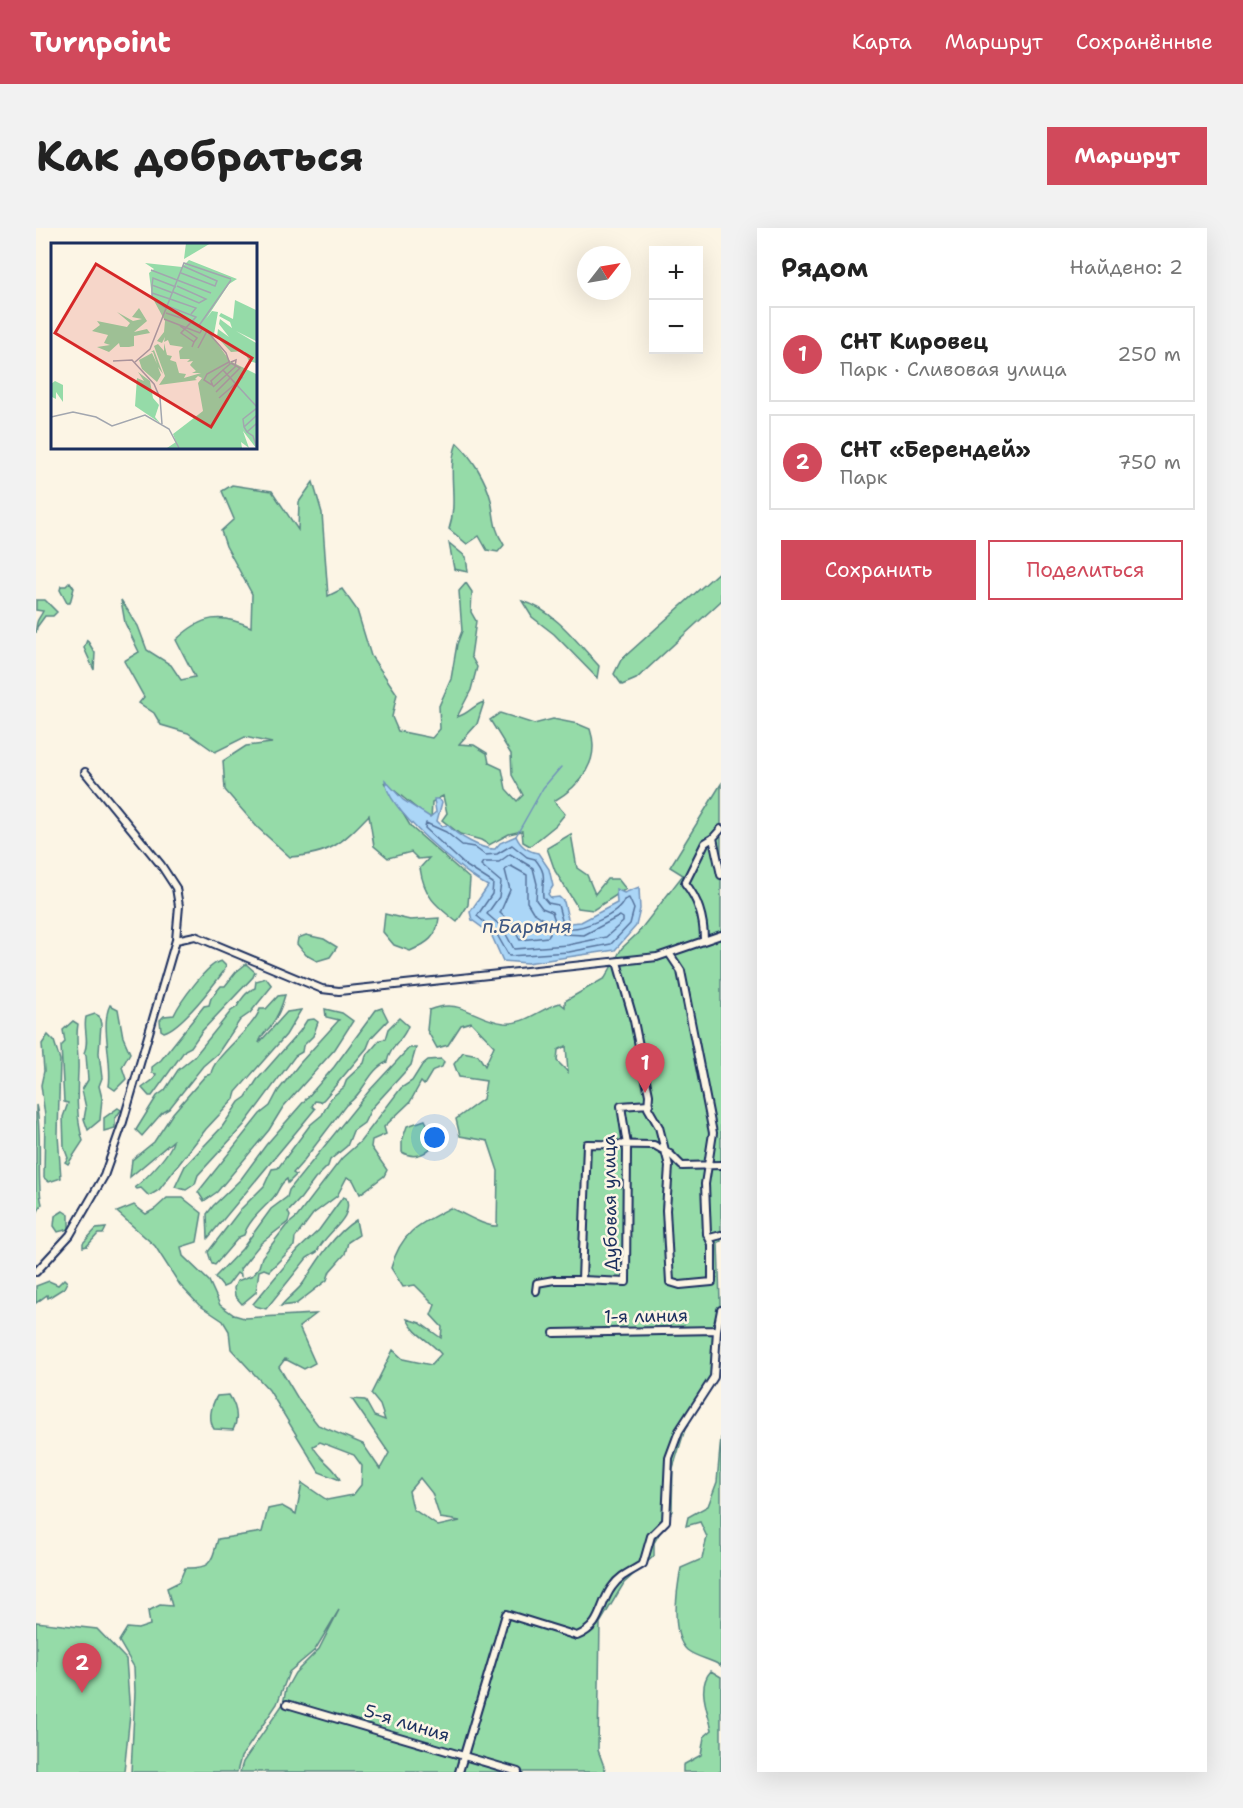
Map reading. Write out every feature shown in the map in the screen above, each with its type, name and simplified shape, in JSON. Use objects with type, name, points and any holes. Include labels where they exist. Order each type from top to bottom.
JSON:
[{"type":"street","points":[[36,1272],[70,1234],[104,1176],[123,1122],[176,940],[179,906],[172,881],[85,772]]},
{"type":"street","points":[[704,940],[704,921],[694,894],[685,883],[705,843],[721,829]]},
{"type":"street","points":[[713,838],[721,875]]},
{"type":"street","points":[[176,940],[195,936],[322,989],[339,991],[617,962],[669,952],[721,934]]},
{"type":"street","points":[[669,952],[681,971],[713,1133],[705,1184],[714,1277]]},
{"type":"street","points":[[617,962],[634,1021],[648,1108],[659,1127],[662,1149],[669,1166],[666,1210],[670,1282],[680,1285],[712,1282],[714,1277],[720,1273]]},
{"type":"street","name":"Дубовая улица","points":[[582,1280],[626,1282],[627,1144],[621,1106],[648,1104]]},
{"type":"street","points":[[536,1291],[537,1283],[544,1280],[582,1280],[586,1148],[588,1144],[654,1145],[682,1166],[708,1163],[721,1165]]},
{"type":"street","points":[[710,1238],[721,1235]]},
{"type":"street","points":[[459,1772],[506,1614],[577,1636],[586,1632],[599,1618],[610,1588],[620,1577],[643,1564],[651,1536],[666,1521],[666,1474],[679,1431],[714,1377],[717,1330],[721,1310]]},
{"type":"street","name":"1-я линия","points":[[554,1333],[717,1330]]},
{"type":"street","name":"5-я линия","points":[[287,1704],[518,1772]]},
{"type":"green space","points":[[457,443],[478,469],[489,492],[496,528],[504,545],[498,552],[487,550],[479,536],[467,544],[449,529],[453,507],[453,464]]},
{"type":"green space","points":[[313,482],[322,513],[328,596],[342,589],[357,610],[371,656],[397,694],[392,717],[398,731],[432,738],[440,729],[439,706],[451,679],[457,644],[462,631],[459,591],[466,583],[472,592],[471,612],[476,621],[471,656],[477,667],[471,690],[457,717],[484,702],[477,724],[459,744],[474,745],[487,753],[489,763],[502,769],[506,789],[517,801],[523,795],[512,775],[511,754],[490,720],[500,713],[534,724],[553,719],[590,729],[593,752],[586,771],[572,788],[554,801],[565,814],[556,825],[530,846],[523,842],[522,831],[509,834],[489,845],[481,840],[460,834],[442,820],[447,813],[443,796],[432,802],[431,820],[384,782],[411,827],[470,879],[468,905],[457,922],[437,905],[424,886],[420,868],[429,858],[418,859],[411,852],[388,858],[374,846],[369,815],[334,846],[304,856],[290,857],[257,827],[225,790],[223,761],[246,746],[272,743],[245,737],[215,752],[188,733],[161,725],[154,713],[139,703],[144,697],[124,661],[139,652],[125,623],[121,600],[138,626],[147,650],[171,665],[181,680],[195,677],[176,640],[194,625],[221,618],[251,627],[252,594],[226,546],[221,531],[234,519],[222,491],[232,485],[272,491],[298,530],[299,502]]},
{"type":"green space","points":[[449,543],[466,557],[468,572],[454,569]]},
{"type":"green space","points":[[721,570],[721,601],[636,679],[622,685],[614,674],[621,660]]},
{"type":"green space","points":[[70,582],[74,588],[70,603],[67,603],[60,590],[61,586],[66,586]]},
{"type":"green space","points":[[36,600],[45,600],[57,612],[53,616],[45,616],[37,627],[36,633],[37,622],[43,611],[36,610]]},
{"type":"green space","points":[[522,601],[544,611],[574,637],[599,666],[597,678],[554,634],[532,617]]},
{"type":"green space","points":[[87,640],[95,653],[94,670],[84,648]]},
{"type":"green space","points":[[721,784],[721,1241],[718,1243],[721,1331],[714,1380],[689,1416],[673,1468],[672,1511],[654,1543],[654,1556],[624,1583],[600,1623],[598,1750],[606,1772],[240,1772],[243,1762],[283,1704],[286,1689],[295,1673],[319,1649],[339,1610],[315,1650],[289,1672],[277,1704],[241,1757],[237,1772],[131,1772],[134,1667],[119,1641],[127,1628],[138,1629],[150,1625],[148,1611],[160,1605],[172,1606],[167,1588],[179,1582],[185,1568],[201,1567],[209,1562],[218,1539],[262,1532],[268,1509],[282,1506],[296,1514],[302,1483],[327,1500],[353,1495],[361,1485],[362,1466],[354,1455],[320,1442],[313,1446],[340,1480],[319,1472],[269,1390],[231,1349],[229,1331],[223,1321],[199,1305],[180,1285],[155,1246],[117,1212],[134,1205],[146,1214],[167,1198],[183,1198],[202,1213],[197,1242],[181,1247],[183,1256],[209,1281],[220,1305],[234,1315],[244,1318],[316,1314],[299,1327],[315,1363],[304,1369],[285,1359],[279,1367],[300,1402],[318,1425],[363,1444],[380,1469],[389,1453],[352,1399],[365,1400],[374,1416],[385,1420],[380,1405],[371,1394],[393,1350],[403,1359],[431,1365],[441,1354],[414,1330],[407,1319],[420,1323],[441,1338],[442,1327],[431,1315],[435,1305],[415,1285],[403,1287],[391,1268],[395,1256],[413,1230],[450,1208],[480,1222],[497,1226],[498,1171],[488,1141],[460,1136],[456,1119],[483,1099],[486,1081],[459,1077],[454,1064],[463,1052],[478,1055],[485,1066],[494,1046],[471,1022],[461,1025],[448,1045],[437,1048],[427,1030],[429,1010],[450,1006],[459,1007],[493,1021],[512,1023],[560,1003],[565,1007],[565,1001],[605,978],[622,948],[637,934],[683,875],[670,867]],"holes":[[[566,1046],[568,1072],[557,1061],[558,1050]],[[420,1478],[432,1493],[440,1518],[460,1521],[438,1526],[413,1509],[409,1491]]]},
{"type":"green space","points":[[571,834],[577,868],[587,875],[595,894],[607,879],[618,879],[626,889],[593,910],[578,908],[555,871],[547,848]]},
{"type":"green space","points":[[385,914],[410,920],[439,918],[434,935],[410,951],[394,945],[383,932]]},
{"type":"green space","points":[[306,935],[324,939],[337,947],[330,957],[317,961],[306,955],[297,944],[298,938]]},
{"type":"green space","points":[[221,961],[226,966],[224,971],[196,1006],[171,1029],[164,1032],[161,1030],[160,1020],[164,1016],[174,1015],[202,976],[215,963]]},
{"type":"green space","points":[[246,964],[255,972],[253,977],[202,1031],[191,1047],[185,1050],[152,1096],[149,1096],[142,1088],[154,1079],[156,1074],[152,1073],[152,1067],[161,1060],[204,1006],[209,1005],[211,998],[221,986],[225,986]]},
{"type":"green space","points":[[266,978],[272,986],[250,1013],[240,1020],[218,1053],[203,1066],[169,1109],[162,1113],[142,1136],[136,1130],[157,1096],[165,1090],[178,1070],[194,1057],[244,996],[255,988],[256,981]]},
{"type":"green space","points":[[285,995],[277,1016],[259,1043],[287,1012],[301,1010],[286,1035],[236,1092],[234,1099],[206,1129],[159,1190],[149,1196],[141,1188],[137,1189],[135,1187],[163,1159],[173,1141],[130,1177],[132,1160],[154,1142],[173,1113],[205,1076],[211,1074],[219,1059],[250,1025],[260,1009],[266,1009],[278,996]]},
{"type":"green space","points":[[110,1005],[118,1009],[123,1037],[130,1053],[122,1067],[126,1079],[115,1090],[109,1086],[106,1022]]},
{"type":"green space","points":[[382,1008],[388,1020],[371,1038],[367,1048],[325,1098],[321,1102],[315,1101],[312,1106],[315,1109],[208,1238],[207,1214],[213,1206],[241,1179],[266,1145],[334,1067],[376,1010]]},
{"type":"green space","points":[[325,1009],[342,1013],[353,1021],[335,1049],[283,1107],[269,1130],[217,1192],[204,1201],[198,1192],[260,1114],[270,1106],[278,1091],[300,1063],[339,1020],[326,1017]]},
{"type":"green space","points":[[95,1014],[99,1016],[101,1024],[99,1053],[102,1078],[99,1086],[102,1098],[100,1120],[88,1130],[84,1119],[86,1108],[82,1090],[88,1080],[84,1053],[85,1022],[86,1017]]},
{"type":"green space","points":[[399,1018],[408,1026],[387,1062],[375,1070],[358,1094],[346,1105],[293,1173],[296,1175],[288,1183],[287,1179],[284,1181],[244,1235],[239,1237],[215,1265],[212,1264],[208,1252],[241,1209],[264,1186],[272,1169],[278,1168],[310,1125],[322,1115],[331,1098],[344,1087],[347,1079],[364,1063],[366,1056],[380,1040],[385,1039],[388,1029]]},
{"type":"green space","points":[[314,1019],[318,1022],[313,1036],[303,1046],[302,1052],[295,1056],[244,1125],[198,1175],[195,1184],[186,1190],[175,1187],[185,1166],[222,1127],[239,1102],[246,1097],[257,1080],[307,1020]]},
{"type":"green space","points":[[73,1021],[78,1024],[78,1106],[83,1141],[68,1164],[65,1162],[68,1158],[64,1147],[63,1117],[68,1103],[64,1102],[61,1046],[65,1042],[63,1030]]},
{"type":"green space","points":[[48,1035],[54,1041],[60,1060],[58,1135],[61,1178],[49,1182],[44,1178],[45,1116],[41,1085],[44,1071],[42,1044]]},
{"type":"green space","points":[[409,1048],[416,1048],[411,1065],[371,1109],[364,1123],[353,1131],[347,1146],[330,1160],[328,1166],[288,1212],[290,1216],[288,1222],[261,1243],[240,1269],[241,1276],[237,1273],[228,1285],[223,1287],[215,1277],[242,1249],[271,1209],[287,1197],[289,1190],[369,1091]]},
{"type":"green space","points":[[441,1059],[444,1062],[442,1067],[433,1070],[424,1085],[421,1082],[410,1102],[384,1127],[386,1134],[372,1140],[371,1147],[387,1170],[384,1176],[360,1194],[353,1180],[347,1177],[337,1196],[313,1214],[295,1238],[294,1246],[269,1271],[264,1269],[259,1271],[256,1292],[242,1304],[235,1296],[234,1288],[237,1281],[253,1275],[262,1257],[286,1226],[297,1217],[342,1158],[360,1142],[401,1088],[412,1081],[422,1065],[428,1060]]},
{"type":"green space","points":[[36,1105],[42,1204],[36,1215]]},
{"type":"green space","points":[[118,1108],[121,1110],[115,1119],[115,1128],[104,1131],[104,1118]]},
{"type":"green space","points":[[425,1120],[436,1141],[433,1146],[416,1155],[402,1152],[402,1141],[407,1126]]},
{"type":"green space","points":[[343,1197],[346,1198],[348,1206],[346,1213],[317,1252],[307,1258],[266,1309],[255,1306],[253,1304],[298,1250],[319,1230]]},
{"type":"green space","points":[[63,1211],[69,1215],[69,1229],[58,1232],[54,1226],[55,1216]]},
{"type":"green space","points":[[356,1220],[359,1235],[348,1242],[345,1254],[330,1271],[327,1280],[296,1304],[281,1306],[302,1285],[334,1240]]},
{"type":"green space","points":[[106,1228],[103,1234],[98,1234],[87,1246],[83,1247],[83,1243],[96,1229]]},
{"type":"green space","points":[[64,1279],[67,1282],[64,1288],[48,1298],[47,1295],[36,1303],[36,1286],[49,1281],[58,1285]]},
{"type":"green space","points":[[229,1395],[236,1412],[233,1430],[214,1429],[211,1417],[215,1400],[217,1396]]},
{"type":"green space","points":[[721,1437],[721,1666],[687,1650],[678,1633],[676,1611],[681,1568],[702,1559],[707,1537],[700,1522],[686,1526],[688,1517],[708,1506],[717,1482]]},
{"type":"green space","points":[[36,1622],[97,1629],[126,1659],[130,1714],[124,1772],[36,1772]]},
{"type":"green space","points":[[711,1671],[721,1677],[721,1772],[683,1772],[683,1765],[701,1755],[704,1737],[712,1730],[704,1692],[704,1684]]},
{"type":"water","name":"п.Барыня","points":[[385,780],[403,800],[430,817],[436,812],[434,799],[438,799],[442,802],[437,821],[442,826],[448,825],[470,842],[495,849],[500,843],[516,836],[524,847],[538,853],[549,869],[553,886],[548,894],[551,898],[559,897],[564,902],[569,923],[581,922],[617,903],[616,889],[624,893],[639,887],[640,909],[636,926],[615,950],[527,963],[503,961],[491,934],[472,920],[470,912],[488,886],[462,868],[411,823],[398,807]]},
{"type":"waterway","points":[[516,836],[543,788],[561,767]]},
{"type":"place","name":"СНТ Кировец","points":[[645,1093]]},
{"type":"place","name":"СНТ «Берендей»","points":[[82,1693]]}]
